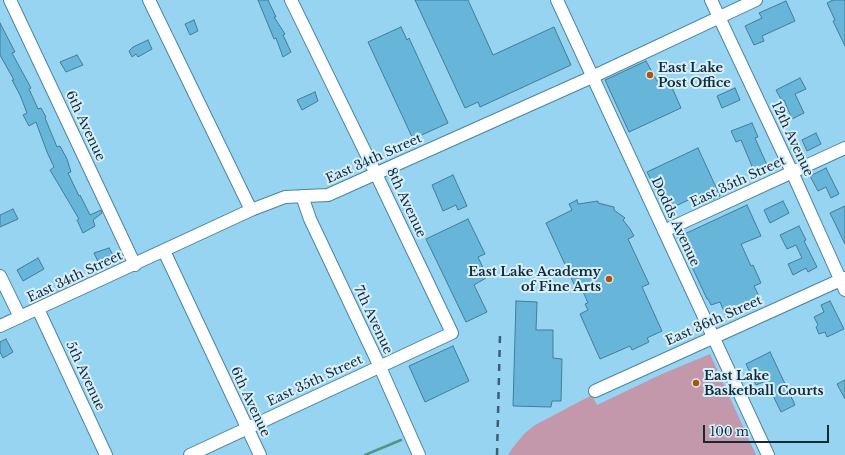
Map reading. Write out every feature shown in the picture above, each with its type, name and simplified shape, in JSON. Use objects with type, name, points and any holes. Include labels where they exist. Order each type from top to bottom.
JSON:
[{"type":"street","name":"6th Avenue","points":[[10,0],[135,265]]},
{"type":"street","points":[[149,0],[251,210]]},
{"type":"street","name":"8th Avenue","points":[[291,0],[452,333]]},
{"type":"street","name":"Dodds Avenue","points":[[557,0],[768,455]]},
{"type":"street","name":"12th Avenue","points":[[711,0],[843,283]]},
{"type":"street","name":"East 34th Street","points":[[0,326],[135,265],[251,210],[285,197],[328,195],[592,77],[756,0]]},
{"type":"street","name":"East 35th Street","points":[[664,231],[845,148]]},
{"type":"street","name":"7th Avenue","points":[[302,196],[310,220],[380,367],[419,455]]},
{"type":"street","name":"6th Avenue","points":[[164,251],[260,455]]},
{"type":"street","points":[[0,276],[20,317]]},
{"type":"street","name":"East 36th Street","points":[[595,391],[713,337],[843,283]]},
{"type":"street","name":"5th Avenue","points":[[38,309],[106,455]]},
{"type":"street","name":"East 35th Street","points":[[190,455],[452,333]]},
{"type":"shaded area","points":[[710,354],[756,455],[508,455],[525,433],[535,425],[592,395],[597,405],[662,374]]},
{"type":"building","points":[[258,0],[268,0],[276,17],[274,17],[285,34],[283,35],[291,52],[283,57],[276,38],[274,39]]},
{"type":"building","points":[[415,0],[468,0],[493,55],[554,27],[571,65],[480,107],[478,102],[465,108]]},
{"type":"building","points":[[833,0],[845,0],[845,46],[833,21],[835,20],[827,3]]},
{"type":"building","points":[[786,1],[795,21],[762,36],[764,41],[754,45],[745,26],[762,18],[759,13]]},
{"type":"building","points":[[194,20],[198,31],[190,35],[185,24]]},
{"type":"building","points":[[0,23],[15,52],[12,53],[31,88],[29,89],[38,109],[41,108],[46,117],[45,118],[57,147],[60,146],[67,159],[71,172],[68,173],[79,196],[80,195],[90,215],[101,210],[102,213],[93,220],[95,226],[83,233],[77,220],[79,219],[50,170],[54,167],[36,122],[29,126],[23,115],[27,113],[12,80],[14,80],[0,55]]},
{"type":"building","points":[[401,27],[407,40],[409,38],[448,123],[413,139],[368,42]]},
{"type":"building","points":[[148,40],[152,49],[138,57],[136,54],[132,57],[129,51],[133,47]]},
{"type":"building","points":[[77,55],[83,65],[66,72],[60,62]]},
{"type":"building","points":[[646,61],[657,81],[667,76],[681,108],[629,132],[605,80]]},
{"type":"building","points":[[800,78],[806,89],[795,94],[804,113],[792,119],[784,100],[782,101],[776,90]]},
{"type":"building","points":[[735,88],[740,100],[722,108],[717,96]]},
{"type":"building","points":[[315,92],[318,101],[302,110],[297,100]]},
{"type":"building","points":[[752,123],[758,137],[755,138],[767,165],[754,171],[741,140],[736,142],[731,131]]},
{"type":"building","points":[[816,133],[821,144],[807,151],[802,140]]},
{"type":"building","points":[[698,148],[720,196],[699,206],[695,197],[667,210],[647,172]]},
{"type":"building","points":[[826,168],[839,194],[831,198],[826,187],[818,191],[810,176]]},
{"type":"building","points":[[453,175],[467,206],[458,210],[456,205],[443,211],[432,185]]},
{"type":"building","name":"East Lake Academy of Fine Arts","points":[[577,200],[578,204],[598,201],[598,203],[614,207],[614,210],[625,218],[623,220],[634,236],[628,239],[649,284],[642,287],[662,331],[647,338],[649,342],[632,350],[630,346],[600,359],[580,314],[588,310],[585,304],[588,303],[581,287],[574,284],[546,223],[572,210],[569,204]]},
{"type":"building","points":[[783,201],[789,213],[770,223],[764,210]]},
{"type":"building","points":[[747,205],[761,236],[741,244],[761,283],[754,286],[761,300],[726,316],[720,302],[711,305],[707,299],[678,237]]},
{"type":"building","points":[[845,206],[845,244],[830,213]]},
{"type":"building","points":[[13,209],[18,219],[0,227],[0,215]]},
{"type":"building","points":[[468,219],[485,254],[478,257],[485,272],[486,278],[474,285],[487,312],[466,322],[426,239]]},
{"type":"building","points":[[799,226],[806,240],[804,241],[817,267],[808,272],[806,268],[793,275],[788,264],[802,258],[796,245],[787,249],[780,235]]},
{"type":"building","points":[[109,248],[116,260],[109,265],[108,261],[99,264],[94,253]]},
{"type":"building","points":[[38,258],[44,269],[23,281],[17,270]]},
{"type":"building","points":[[516,301],[537,302],[536,330],[553,330],[553,358],[562,359],[561,401],[552,401],[551,407],[513,406]]},
{"type":"building","points":[[830,301],[844,329],[827,337],[825,332],[819,334],[816,327],[818,325],[814,317],[824,312],[821,305]]},
{"type":"building","points":[[6,339],[13,352],[3,358],[0,352],[0,342]]},
{"type":"building","points":[[453,346],[469,381],[425,402],[409,366]]},
{"type":"building","points":[[770,352],[795,405],[781,412],[766,381],[756,385],[746,364]]},
{"type":"building","points":[[845,380],[845,399],[837,384]]},
{"type":"waterway","points":[[365,455],[401,440]]},
{"type":"railway","points":[[497,455],[500,335]]},
{"type":"place","name":"East Lake Post Office","points":[[650,75]]},
{"type":"place","name":"East Lake Academy of Fine Arts","points":[[609,279]]},
{"type":"place","name":"East Lake Basketball Courts","points":[[696,383]]}]
